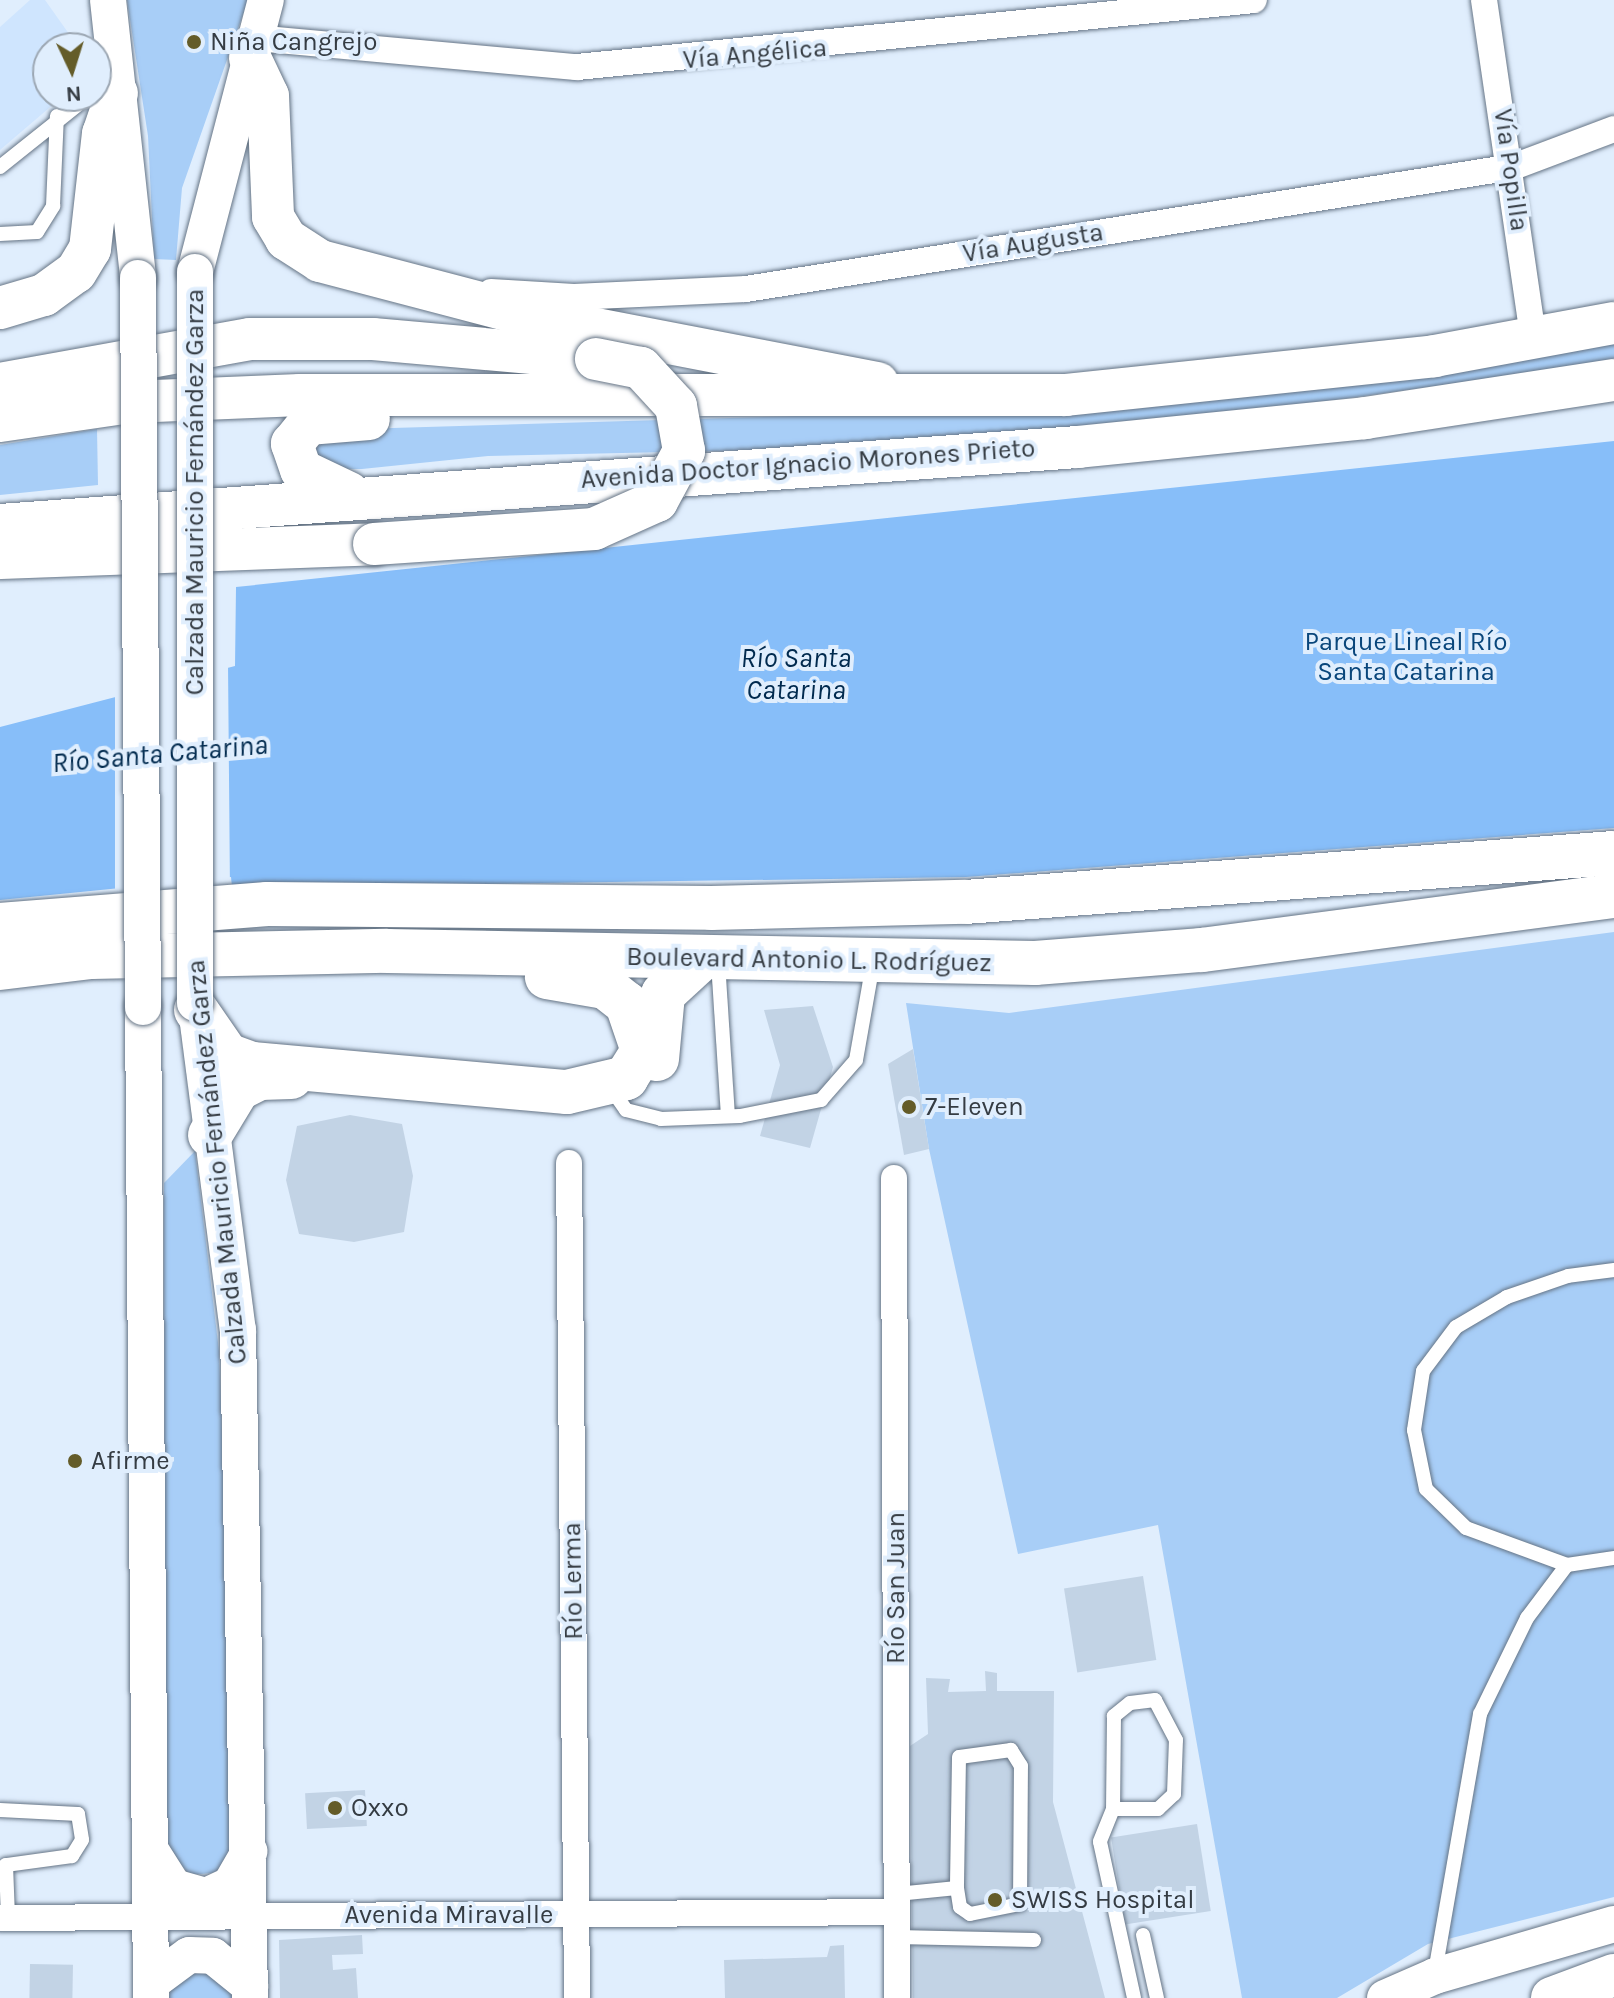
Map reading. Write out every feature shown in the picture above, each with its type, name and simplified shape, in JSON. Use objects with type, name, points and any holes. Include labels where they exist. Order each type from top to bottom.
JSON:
[{"type":"highway","name":"Boulevard Antonio L. Rodríguez","points":[[0,925],[267,904],[711,908],[965,902],[1614,853]]},
{"type":"highway","name":"Boulevard Antonio L. Rodríguez","points":[[0,968],[91,957],[387,951],[873,963],[1126,959],[1614,896]]},
{"type":"highway","points":[[387,951],[605,987],[627,1004],[643,1040],[636,1069],[614,1094]]},
{"type":"highway","points":[[210,1135],[230,1098],[260,1078],[572,1107],[641,1087],[654,1066],[667,985],[708,961]]},
{"type":"highway","points":[[196,1006],[227,1055],[252,1064],[614,1094]]},
{"type":"main road","name":"Calzada Mauricio Fernández Garza","points":[[107,32],[108,0]]},
{"type":"main road","name":"Calzada Mauricio Fernández Garza","points":[[250,1992],[250,1851],[238,1330],[210,1135],[196,1006],[195,272],[266,0]]},
{"type":"main road","points":[[253,48],[266,83],[270,207],[286,239],[320,261],[443,297],[781,359],[937,399]]},
{"type":"main road","points":[[0,308],[44,295],[76,272],[90,249],[104,112]]},
{"type":"main road","name":"Calzada Mauricio Fernández Garza","points":[[109,112],[138,278],[151,1991]]},
{"type":"main road","points":[[267,124],[253,210],[256,231],[279,266],[321,291],[556,341],[590,375]]},
{"type":"main road","name":"Avenida Doctor Ignacio Morones Prieto","points":[[0,421],[131,402],[590,375],[937,399],[1228,382],[1534,341],[1614,323]]},
{"type":"main road","points":[[0,384],[168,349],[283,339],[456,344],[590,375]]},
{"type":"main road","points":[[0,558],[374,544],[594,529],[657,501],[684,451],[676,406],[641,368],[300,430],[293,453],[301,470],[354,494]]},
{"type":"main road","name":"Avenida Doctor Ignacio Morones Prieto","points":[[0,525],[354,494],[1077,447],[1365,418],[1614,380]]},
{"type":"main road","points":[[150,1849],[174,1887],[206,1896],[230,1885],[250,1851]]},
{"type":"main road","points":[[1385,1998],[1435,1976],[1614,1924]]},
{"type":"main road","points":[[151,1991],[189,1955],[213,1956],[250,1992]]},
{"type":"main road","points":[[1552,1998],[1614,1975]]},
{"type":"street","name":"Vía Angélica","points":[[253,48],[577,67],[1254,0]]},
{"type":"street","name":"Vía Popilla","points":[[1484,0],[1513,167],[1534,341]]},
{"type":"street","name":"Vía Augusta","points":[[443,297],[746,289],[1513,167],[1614,129]]},
{"type":"street","name":"Río Lerma","points":[[569,1163],[577,1998]]},
{"type":"street","name":"Río San Juan","points":[[894,1178],[897,1998]]},
{"type":"street","name":"Avenida Miravalle","points":[[4,1918],[897,1914]]},
{"type":"lane","points":[[0,167],[65,112]]},
{"type":"lane","points":[[0,234],[37,232],[53,206],[57,116]]},
{"type":"lane","points":[[708,961],[728,1116]]},
{"type":"lane","points":[[614,1094],[661,1119],[728,1116],[821,1100],[850,1075],[873,963]]},
{"type":"lane","points":[[1614,1270],[1568,1276],[1507,1297],[1456,1327],[1423,1371],[1417,1453],[1439,1508],[1466,1528],[1567,1565],[1614,1558]]},
{"type":"lane","points":[[1435,1976],[1484,1703],[1527,1618],[1567,1565]]},
{"type":"lane","points":[[1113,1809],[1158,1809],[1174,1794],[1176,1740],[1155,1700],[1130,1703],[1114,1716],[1113,1809],[1100,1842],[1101,1870],[1134,1998]]},
{"type":"lane","points":[[966,1750],[1011,1750],[1021,1766],[1020,1904],[970,1914],[960,1907],[957,1888],[959,1757],[966,1750]]},
{"type":"lane","points":[[0,1810],[78,1814],[82,1840],[72,1856],[3,1864],[4,1918]]},
{"type":"lane","points":[[897,1914],[957,1888]]},
{"type":"lane","points":[[897,1914],[1034,1940]]},
{"type":"lane","points":[[1143,1935],[1157,1998]]},
{"type":"shaded area","points":[[30,0],[45,0],[68,32],[32,32],[32,112],[44,112],[0,150],[0,27]]},
{"type":"shaded area","points":[[127,0],[248,0],[182,188],[176,260],[154,259],[148,136]]},
{"type":"shaded area","points":[[1614,337],[1614,361],[1213,417],[759,450],[488,456],[362,469],[328,469],[313,456],[325,430],[1000,410]]},
{"type":"shaded area","points":[[97,429],[98,485],[0,495],[0,445]]},
{"type":"shaded area","points":[[1614,932],[1614,1897],[1428,1944],[1337,1998],[1242,1998],[1158,1525],[1018,1554],[929,1149],[906,1003],[1009,1013]]},
{"type":"shaded area","points":[[195,1151],[219,1351],[237,1854],[221,1872],[189,1874],[165,1846],[164,1183]]},
{"type":"shaded area","points":[[220,1964],[233,1998],[168,1998],[178,1974]]},
{"type":"water","name":"Río Santa Catarina","points":[[1614,441],[1614,828],[966,877],[232,887],[231,877],[0,900],[0,727],[235,666],[236,587]]},
{"type":"pier","points":[[228,663],[230,891],[228,882],[115,893],[115,693]]},
{"type":"building","points":[[813,1006],[833,1067],[810,1148],[760,1136],[780,1065],[764,1010]]},
{"type":"building","name":"7-Eleven","points":[[913,1049],[929,1149],[904,1155],[888,1064]]},
{"type":"building","points":[[350,1115],[402,1124],[413,1176],[404,1232],[354,1242],[299,1234],[286,1180],[297,1126]]},
{"type":"building","points":[[1143,1576],[1156,1660],[1077,1672],[1064,1589]]},
{"type":"building","name":"SWISS Hospital","points":[[985,1671],[997,1673],[997,1691],[1054,1691],[1053,1802],[1105,1998],[913,1998],[910,1746],[928,1734],[926,1678],[950,1679],[948,1692],[986,1691]]},
{"type":"building","name":"Oxxo","points":[[365,1790],[367,1826],[307,1829],[305,1793]]},
{"type":"building","points":[[1197,1824],[1211,1911],[1125,1925],[1111,1838]]},
{"type":"building","points":[[362,1935],[363,1954],[332,1955],[333,1970],[356,1968],[358,1998],[280,1998],[279,1940]]},
{"type":"building","points":[[844,1945],[845,1998],[725,1998],[724,1960],[827,1957],[830,1946]]},
{"type":"building","points":[[30,1964],[73,1965],[72,1998],[29,1998]]},
{"type":"place","name":"Niña Cangrejo","points":[[194,42]]},
{"type":"place","name":"7-Eleven","points":[[909,1107]]},
{"type":"place","name":"Afirme","points":[[75,1461]]},
{"type":"place","name":"Oxxo","points":[[335,1808]]},
{"type":"place","name":"SWISS Hospital","points":[[995,1900]]},
{"type":"park label","name":"Parque Lineal Río Santa Catarina","points":[[1406,657]]}]
